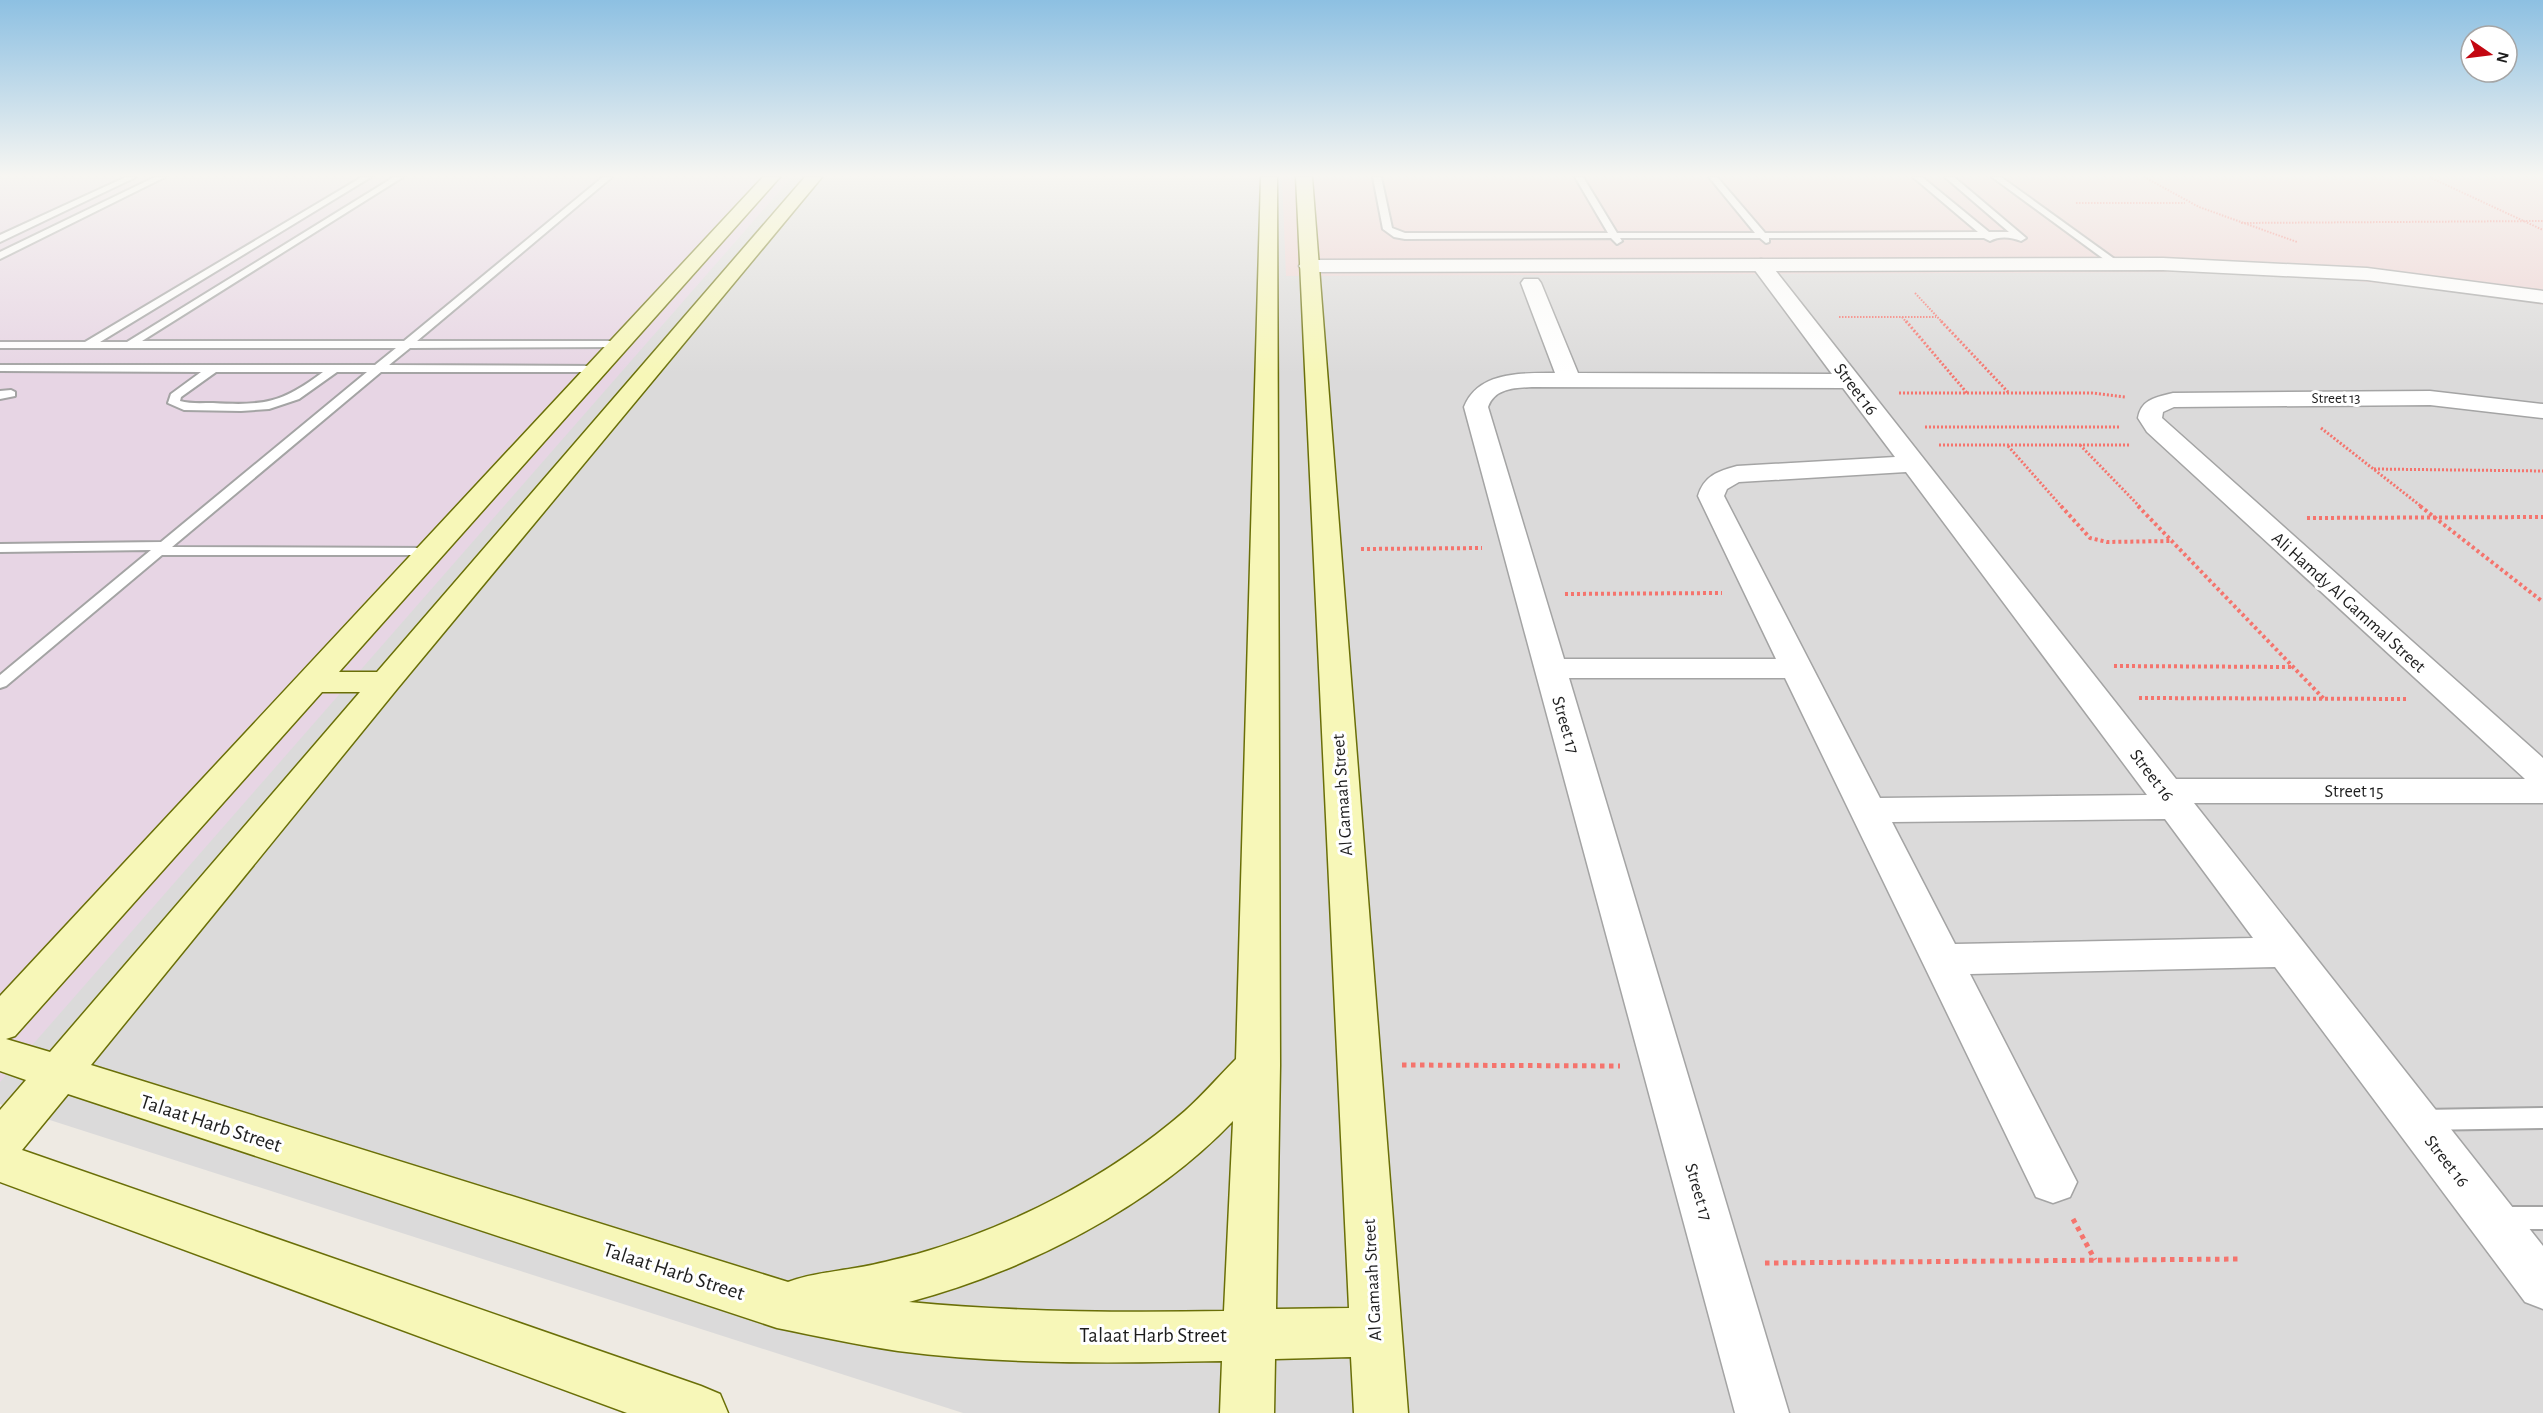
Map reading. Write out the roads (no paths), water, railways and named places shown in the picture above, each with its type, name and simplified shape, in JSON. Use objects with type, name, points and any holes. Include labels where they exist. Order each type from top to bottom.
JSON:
[{"type":"main road","points":[[0,1024],[712,243]]},
{"type":"main road","points":[[0,1143],[386,682],[758,243]]},
{"type":"main road","points":[[1247,1413],[1258,1065],[1268,243]]},
{"type":"main road","name":"Al Gamaah Street","points":[[1308,243],[1381,1413]]},
{"type":"main road","points":[[620,344],[673,344]]},
{"type":"main road","points":[[598,369],[652,369]]},
{"type":"main road","points":[[313,682],[386,682]]},
{"type":"main road","name":"Talaat Harb Street","points":[[0,1054],[777,1304],[898,1326],[1016,1335],[1137,1337],[1375,1332]]},
{"type":"main road","points":[[777,1304],[875,1288],[969,1259],[1057,1221],[1135,1176],[1200,1124],[1258,1065]]},
{"type":"main road","points":[[0,1162],[701,1413]]},
{"type":"street","points":[[1310,275],[1765,255],[2230,266],[2367,274],[2543,297]]},
{"type":"street","points":[[1310,275],[1531,283],[1765,255],[1904,281],[2178,279],[2308,283],[2440,294],[2543,309]]},
{"type":"street","name":"Street 16","points":[[1765,255],[1800,317],[2543,1285]]},
{"type":"street","points":[[1531,283],[1569,380]]},
{"type":"street","name":"Street 17","points":[[1762,1413],[1476,407],[1478,399],[1485,391],[1513,382],[1569,380],[1855,387]]},
{"type":"street","name":"Street 13","points":[[2163,426],[2173,400],[2430,398],[2543,411]]},
{"type":"street","name":"Ali Hamdy Al Gammal Street","points":[[2163,426],[2256,518],[2543,777]]},
{"type":"street","points":[[1899,445],[1737,474],[1722,479],[1713,486],[1711,496],[2053,1182]]},
{"type":"street","points":[[1551,669],[1797,668]]},
{"type":"street","name":"Street 15","points":[[1868,810],[2170,799],[2543,791]]},
{"type":"street","points":[[1942,959],[2287,952]]},
{"type":"lane","points":[[0,256],[26,243]]},
{"type":"lane","points":[[50,368],[257,243]]},
{"type":"lane","points":[[93,368],[293,243]]},
{"type":"lane","points":[[0,683],[528,243]]},
{"type":"lane","points":[[1619,243],[1635,246]]},
{"type":"lane","points":[[1668,243],[1765,255],[2012,243]]},
{"type":"lane","points":[[1757,243],[1765,255]]},
{"type":"lane","points":[[1765,255],[1898,243]]},
{"type":"lane","points":[[2088,243],[2115,263]]},
{"type":"lane","points":[[0,345],[620,344]]},
{"type":"lane","points":[[0,368],[598,369]]},
{"type":"lane","points":[[214,368],[175,396],[174,403],[184,406],[263,406],[282,403],[297,396],[334,369]]},
{"type":"lane","points":[[0,548],[432,552]]},
{"type":"lane","points":[[2416,1120],[2543,1118]]},
{"type":"lane","points":[[2491,1218],[2543,1218]]}]
